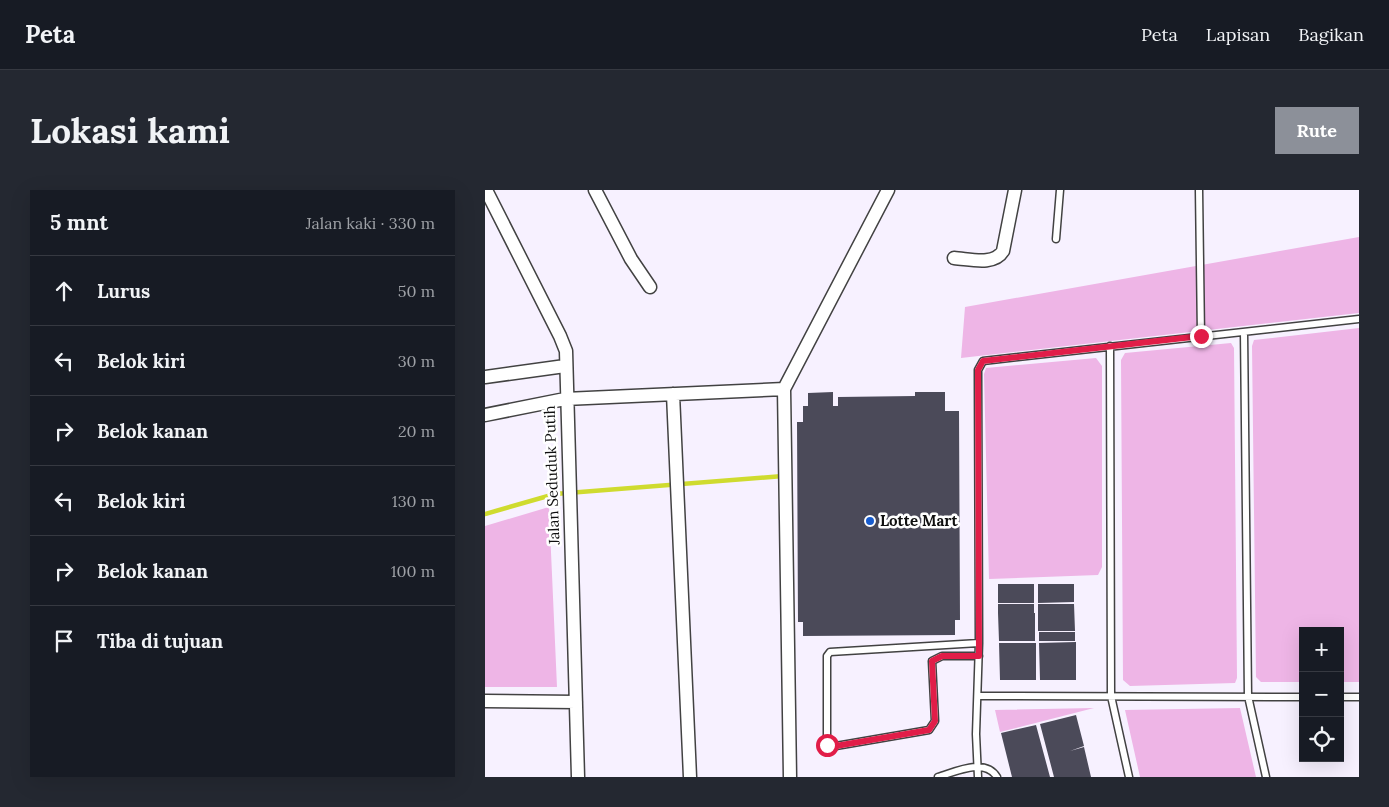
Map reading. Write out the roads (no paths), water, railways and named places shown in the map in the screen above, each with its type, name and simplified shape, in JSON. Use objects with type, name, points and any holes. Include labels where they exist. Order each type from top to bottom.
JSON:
[{"type":"street","name":"Jalan Seduduk Putih","points":[[486,190],[560,336],[565,352],[578,777]]},
{"type":"street","points":[[595,190],[631,259],[650,287]]},
{"type":"street","points":[[790,777],[783,389],[888,190]]},
{"type":"street","points":[[954,258],[993,260],[1000,256],[1003,251],[1015,190]]},
{"type":"street","points":[[485,377],[565,366]]},
{"type":"street","points":[[485,414],[565,399],[783,389]]},
{"type":"street","points":[[673,394],[689,777]]},
{"type":"street","points":[[485,701],[575,702]]},
{"type":"lane","points":[[1056,239],[1060,190]]},
{"type":"lane","points":[[1199,190],[1201,336]]},
{"type":"lane","points":[[978,777],[976,767],[979,696],[980,365],[983,361],[1359,319]]},
{"type":"lane","points":[[1244,332],[1248,696],[1266,777]]},
{"type":"lane","points":[[1110,346],[1111,696],[1129,777]]},
{"type":"lane","points":[[979,643],[830,652],[827,656],[827,745],[830,747],[929,730],[935,721],[932,661],[942,656],[979,656]]},
{"type":"lane","points":[[979,696],[1299,696]]},
{"type":"lane","points":[[1344,697],[1359,697]]},
{"type":"lane","points":[[938,777],[976,767],[990,769],[997,777]]},
{"type":"waterway","points":[[485,514],[555,494],[783,476]]},
{"type":"place","name":"Lotte Mart","points":[[870,521]]}]
